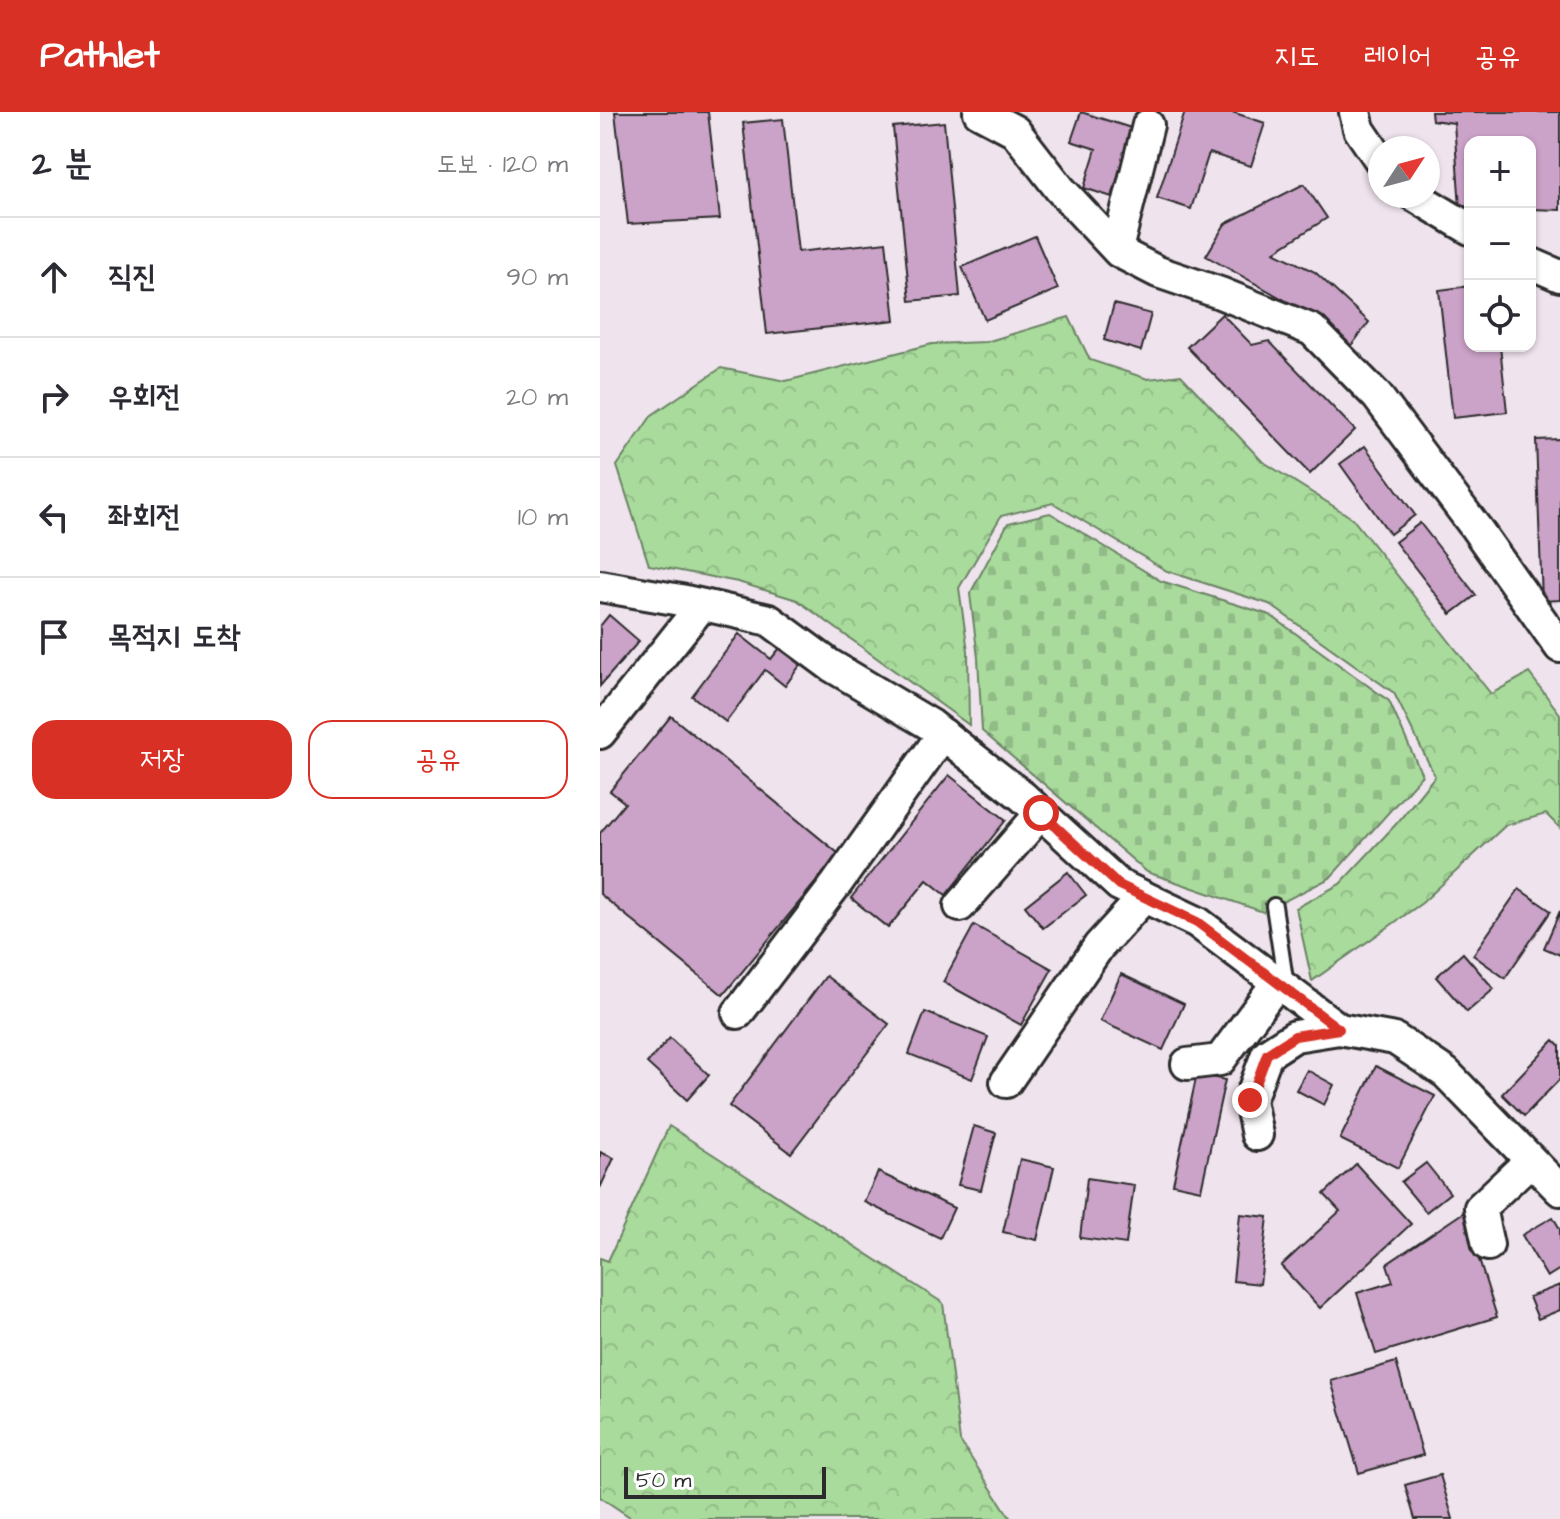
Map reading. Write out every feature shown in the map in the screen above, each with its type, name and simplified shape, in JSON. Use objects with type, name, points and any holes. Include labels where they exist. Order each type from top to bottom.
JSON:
[{"type":"street","points":[[979,112],[1015,131],[1060,189],[1117,249],[1158,272],[1312,330],[1377,396],[1560,647]]},
{"type":"street","points":[[1355,112],[1359,129],[1368,142]]},
{"type":"street","points":[[1117,249],[1148,125]]},
{"type":"street","points":[[1435,208],[1464,225]]},
{"type":"street","points":[[1536,266],[1560,276]]},
{"type":"street","points":[[600,586],[769,620],[830,665],[943,734],[1041,813],[1119,885],[1197,922],[1339,1029]]},
{"type":"street","points":[[600,733],[702,605]]},
{"type":"street","points":[[738,1013],[837,883],[943,734]]},
{"type":"street","points":[[960,906],[1041,813]]},
{"type":"street","points":[[1006,1082],[1099,946],[1144,897]]},
{"type":"street","points":[[1187,1064],[1220,1060],[1282,987]]},
{"type":"street","points":[[1257,1135],[1250,1100],[1267,1054],[1295,1036],[1339,1029],[1395,1039],[1446,1073],[1560,1190]]},
{"type":"street","points":[[1488,1245],[1480,1208],[1530,1161]]},
{"type":"lane","points":[[1274,906],[1282,987]]},
{"type":"green space","points":[[1069,317],[1090,360],[1148,379],[1181,375],[1262,461],[1352,518],[1491,694],[1529,673],[1560,714],[1560,828],[1546,814],[1506,825],[1422,903],[1312,981],[1296,908],[1340,884],[1398,822],[1435,776],[1394,693],[1269,604],[1167,571],[1053,503],[1001,516],[959,588],[968,651],[969,725],[797,600],[738,582],[649,565],[617,466],[652,415],[721,368],[786,381],[932,344],[986,342]]},
{"type":"green space","points":[[1050,513],[1161,581],[1270,615],[1389,701],[1422,775],[1330,878],[1263,912],[1147,872],[982,731],[970,594],[1008,523]]},
{"type":"green space","points":[[669,1126],[943,1303],[960,1441],[1011,1519],[633,1519],[600,1497],[600,1258],[608,1261]]},
{"type":"building","points":[[615,112],[708,112],[720,219],[628,224]]},
{"type":"building","points":[[1081,112],[1134,129],[1112,197],[1084,188],[1096,149],[1071,141]]},
{"type":"building","points":[[1185,112],[1232,112],[1265,123],[1251,166],[1209,153],[1191,209],[1157,198]]},
{"type":"building","points":[[1431,112],[1560,112],[1560,210],[1536,209],[1536,136],[1464,136],[1464,208],[1460,208],[1454,123],[1432,120]]},
{"type":"building","points":[[783,119],[798,252],[886,242],[895,320],[767,334],[743,123]]},
{"type":"building","points":[[944,122],[960,296],[910,301],[893,127]]},
{"type":"building","points":[[1304,184],[1327,218],[1274,252],[1315,272],[1369,322],[1348,350],[1290,303],[1206,256],[1225,224]]},
{"type":"building","points":[[1035,236],[1058,289],[985,320],[962,267]]},
{"type":"building","points":[[1464,287],[1464,352],[1501,352],[1507,412],[1453,418],[1439,290]]},
{"type":"building","points":[[1114,304],[1151,314],[1141,351],[1104,340]]},
{"type":"building","points":[[1222,314],[1252,345],[1269,341],[1355,430],[1310,474],[1187,347]]},
{"type":"building","points":[[1560,439],[1560,600],[1542,601],[1536,440]]},
{"type":"building","points":[[1365,446],[1415,515],[1390,534],[1340,464]]},
{"type":"building","points":[[1420,523],[1476,595],[1451,614],[1395,542]]},
{"type":"building","points":[[609,615],[639,641],[600,686],[600,626]]},
{"type":"building","points":[[739,634],[771,659],[780,648],[801,664],[785,686],[765,670],[726,722],[692,696]]},
{"type":"building","points":[[671,716],[839,854],[723,995],[600,894],[600,833],[625,803],[610,791]]},
{"type":"building","points":[[949,775],[1006,820],[946,895],[927,880],[888,928],[851,898]]},
{"type":"building","points":[[1068,872],[1086,895],[1043,928],[1025,906]]},
{"type":"building","points":[[1519,889],[1551,911],[1505,978],[1473,955]]},
{"type":"building","points":[[1560,911],[1560,955],[1544,948]]},
{"type":"building","points":[[974,925],[1052,969],[1021,1025],[943,982]]},
{"type":"building","points":[[1463,953],[1494,989],[1467,1012],[1436,977]]},
{"type":"building","points":[[1121,974],[1184,1004],[1163,1050],[1100,1021]]},
{"type":"building","points":[[826,976],[889,1024],[791,1153],[729,1106]]},
{"type":"building","points":[[925,1012],[988,1037],[972,1079],[909,1054]]},
{"type":"building","points":[[670,1038],[709,1075],[687,1100],[647,1063]]},
{"type":"building","points":[[1554,1040],[1560,1046],[1560,1079],[1524,1116],[1502,1094]]},
{"type":"building","points":[[1376,1066],[1435,1096],[1398,1168],[1340,1139]]},
{"type":"building","points":[[1307,1070],[1334,1085],[1324,1105],[1296,1090]]},
{"type":"building","points":[[1197,1074],[1225,1080],[1201,1190],[1173,1184]]},
{"type":"building","points":[[974,1126],[996,1133],[981,1190],[958,1185]]},
{"type":"building","points":[[600,1152],[614,1158],[600,1188]]},
{"type":"building","points":[[1020,1159],[1054,1167],[1037,1240],[1003,1232]]},
{"type":"building","points":[[1426,1163],[1450,1193],[1426,1212],[1401,1182]]},
{"type":"building","points":[[1356,1164],[1411,1224],[1320,1308],[1281,1266],[1340,1211],[1324,1194]]},
{"type":"building","points":[[878,1172],[954,1208],[940,1238],[864,1202]]},
{"type":"building","points":[[1087,1178],[1134,1185],[1126,1244],[1080,1238]]},
{"type":"building","points":[[1464,1212],[1497,1317],[1376,1354],[1357,1293],[1393,1282],[1387,1264]]},
{"type":"building","points":[[1240,1214],[1268,1217],[1260,1284],[1233,1281]]},
{"type":"building","points":[[1553,1217],[1560,1229],[1560,1269],[1547,1277],[1522,1235]]},
{"type":"building","points":[[1560,1285],[1560,1310],[1538,1319],[1529,1297]]},
{"type":"building","points":[[1396,1362],[1423,1455],[1359,1473],[1331,1381]]},
{"type":"building","points":[[1440,1475],[1453,1519],[1415,1519],[1405,1485]]},
{"type":"route","points":[[1041,813],[1119,885],[1197,922],[1339,1029],[1295,1036],[1267,1054],[1250,1100]]}]
